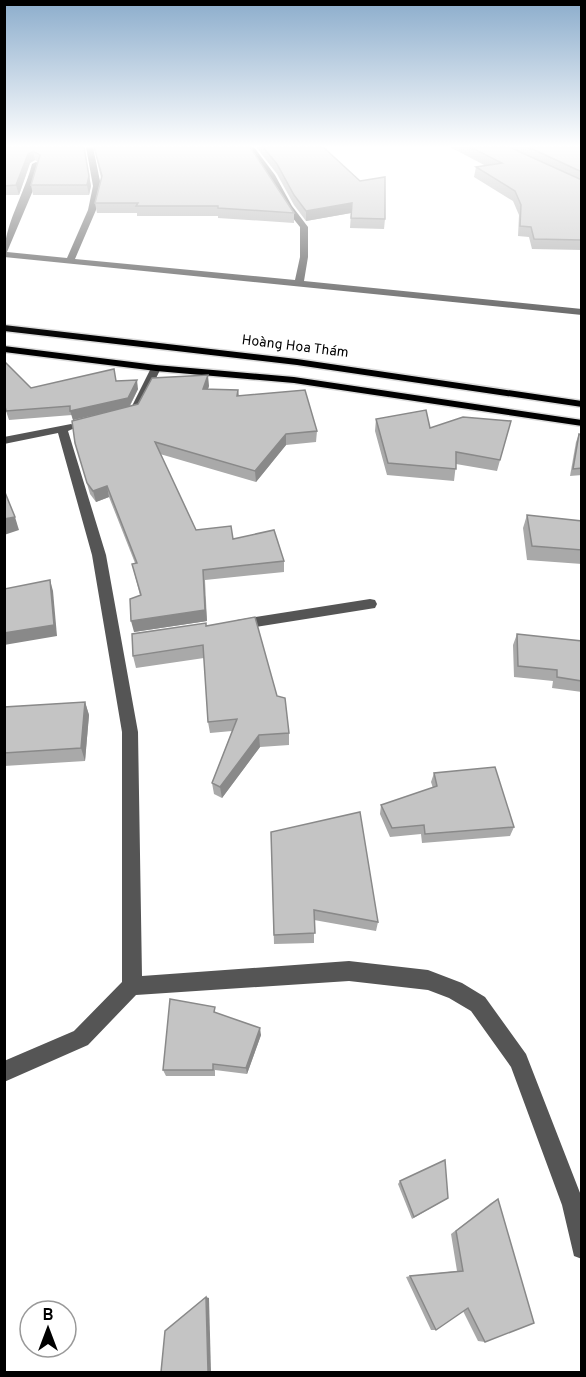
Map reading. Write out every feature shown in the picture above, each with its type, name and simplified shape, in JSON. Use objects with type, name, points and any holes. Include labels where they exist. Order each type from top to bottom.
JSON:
[{"type":"main road","name":"Hoàng Hoa Thám","points":[[4,328],[297,362],[582,404]]},
{"type":"main road","points":[[4,349],[156,368],[294,380],[582,423]]},
{"type":"street","points":[[21,211],[4,252],[70,261],[582,312]]},
{"type":"street","points":[[70,261],[91,211]]},
{"type":"street","points":[[291,211],[304,227],[304,257],[299,284]]},
{"type":"street","points":[[123,413],[135,411],[156,368]]},
{"type":"street","points":[[4,441],[81,424]]},
{"type":"street","points":[[62,429],[122,642],[130,732],[132,986]]},
{"type":"street","points":[[217,628],[370,604]]},
{"type":"street","points":[[4,1072],[81,1038],[132,986],[348,971],[428,980],[455,990],[478,1004],[519,1061],[573,1205],[582,1248]]},
{"type":"building","points":[[351,211],[385,211],[385,219],[351,218]]},
{"type":"building","points":[[521,211],[582,211],[582,240],[534,239],[531,227],[520,226]]},
{"type":"building","points":[[4,361],[31,388],[114,369],[116,381],[137,380],[128,398],[70,411],[70,406],[6,411]]},
{"type":"building","points":[[208,375],[203,389],[238,390],[237,396],[305,390],[317,431],[286,434],[255,471],[155,442],[196,530],[231,526],[233,539],[274,530],[284,561],[203,570],[205,610],[131,621],[130,599],[141,595],[132,564],[137,563],[107,486],[93,491],[87,483],[75,443],[72,421],[138,404],[152,378]]},
{"type":"building","points":[[426,410],[430,428],[463,417],[511,421],[500,460],[456,452],[456,469],[388,463],[376,419]]},
{"type":"building","points":[[579,434],[582,435],[582,468],[573,469]]},
{"type":"building","points":[[4,490],[15,517],[4,519]]},
{"type":"building","points":[[527,515],[582,521],[582,550],[532,546]]},
{"type":"building","points":[[50,580],[54,625],[4,633],[4,589]]},
{"type":"building","points":[[255,617],[277,696],[285,698],[289,733],[259,735],[220,787],[212,783],[237,719],[208,722],[203,645],[133,656],[132,634],[206,623],[206,626]]},
{"type":"building","points":[[517,634],[582,641],[582,681],[557,677],[557,670],[518,666]]},
{"type":"building","points":[[85,702],[81,748],[4,753],[4,707]]},
{"type":"building","points":[[495,767],[514,827],[425,834],[424,825],[392,828],[381,805],[437,786],[434,773]]},
{"type":"building","points":[[360,812],[378,922],[314,910],[315,933],[274,935],[271,832]]},
{"type":"building","points":[[170,999],[215,1007],[214,1012],[260,1028],[246,1068],[213,1064],[213,1070],[163,1070]]},
{"type":"building","points":[[445,1160],[448,1198],[414,1217],[400,1181]]},
{"type":"building","points":[[498,1199],[534,1323],[485,1342],[468,1308],[436,1330],[410,1276],[463,1271],[456,1231]]},
{"type":"building","points":[[206,1297],[208,1372],[161,1372],[165,1331]]}]
